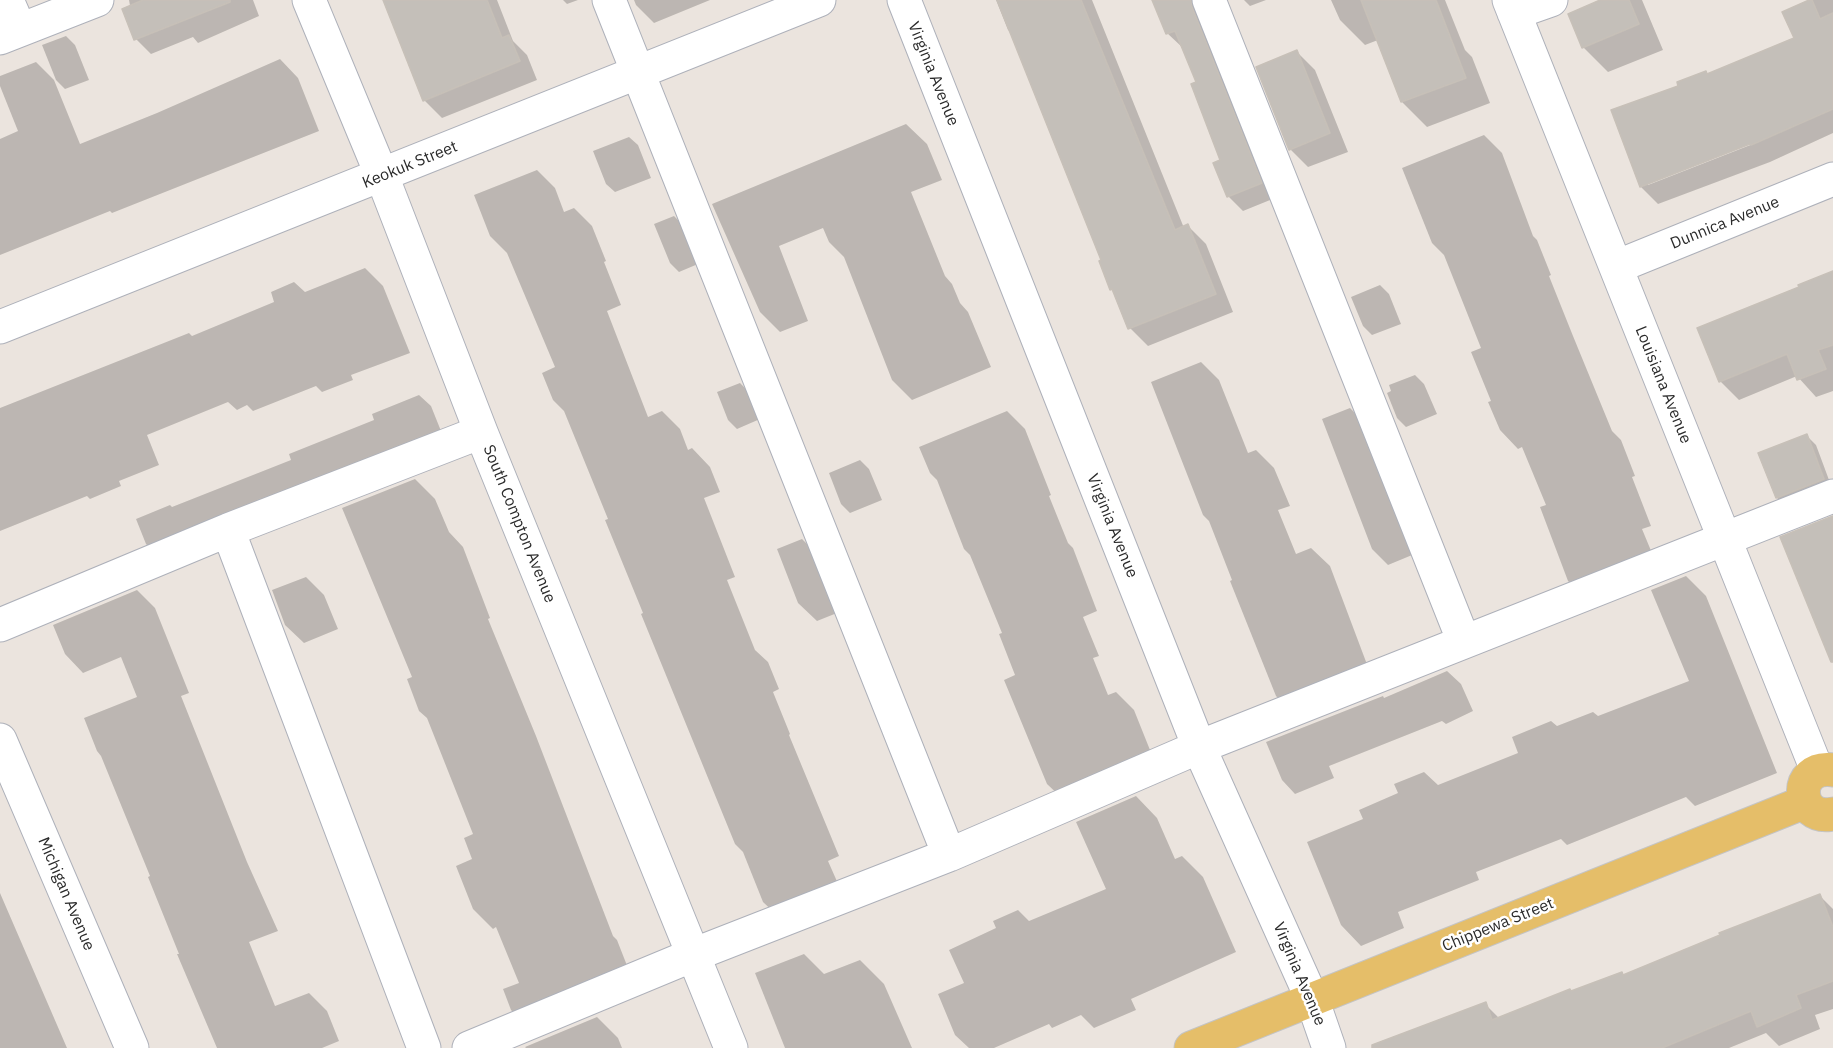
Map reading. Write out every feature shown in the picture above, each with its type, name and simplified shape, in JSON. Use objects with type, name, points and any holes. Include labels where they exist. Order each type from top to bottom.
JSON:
[{"type":"main road","points":[[1819,808],[1803,787],[1806,780],[1825,770]]},
{"type":"main road","name":"Chippewa Street","points":[[1191,1048],[1312,999],[1819,808]]},
{"type":"street","points":[[7,0],[10,34],[97,0]]},
{"type":"street","name":"South Compton Avenue","points":[[309,0],[382,176],[481,432],[731,1048]]},
{"type":"street","points":[[609,0],[949,855]]},
{"type":"street","name":"Keokuk Street","points":[[0,327],[819,0]]},
{"type":"street","name":"Virginia Avenue","points":[[904,0],[1199,747],[1312,999],[1329,1048]]},
{"type":"street","points":[[1209,0],[1464,642]]},
{"type":"street","points":[[1512,6],[1551,0]]},
{"type":"street","name":"Louisiana Avenue","points":[[1512,6],[1725,539],[1825,770]]},
{"type":"street","name":"Dunnica Avenue","points":[[1616,267],[1833,179]]},
{"type":"street","points":[[0,625],[228,530],[481,432]]},
{"type":"street","points":[[469,1048],[693,955],[949,855],[1199,747],[1833,496]]},
{"type":"street","points":[[228,530],[424,1048]]},
{"type":"street","name":"Michigan Avenue","points":[[0,740],[132,1048]]},
{"type":"building","points":[[143,0],[230,0],[230,2],[134,40],[122,9]]},
{"type":"building","points":[[383,0],[487,0],[502,38],[509,35],[520,61],[423,101]]},
{"type":"building","points":[[997,0],[1081,0],[1175,230],[1188,224],[1216,294],[1128,329],[1112,289],[1110,290],[1099,261],[1101,260]]},
{"type":"building","points":[[1152,0],[1191,0],[1262,183],[1227,197],[1213,163],[1220,160],[1191,84],[1196,82],[1175,31],[1166,34]]},
{"type":"building","points":[[1361,0],[1436,0],[1466,78],[1401,102]]},
{"type":"building","points":[[1600,0],[1629,0],[1639,24],[1582,48],[1568,14]]},
{"type":"building","points":[[1812,0],[1820,19],[1833,13],[1833,109],[1751,145],[1640,187],[1611,110],[1678,86],[1677,82],[1706,71],[1707,74],[1794,38],[1782,12]]},
{"type":"building","points":[[1297,50],[1330,133],[1289,150],[1256,67]]},
{"type":"building","points":[[1833,271],[1833,345],[1818,350],[1826,369],[1797,380],[1787,354],[1719,382],[1697,328]]},
{"type":"building","points":[[1807,434],[1824,479],[1776,498],[1758,453]]},
{"type":"building","points":[[1833,516],[1833,662],[1831,662],[1780,537]]},
{"type":"building","points":[[1820,894],[1833,927],[1833,981],[1796,995],[1801,1008],[1757,1027],[1751,1011],[1662,1048],[1372,1048],[1372,1045],[1486,1002],[1492,1020],[1570,989],[1571,991],[1622,972],[1623,975],[1720,935],[1719,933]]}]
